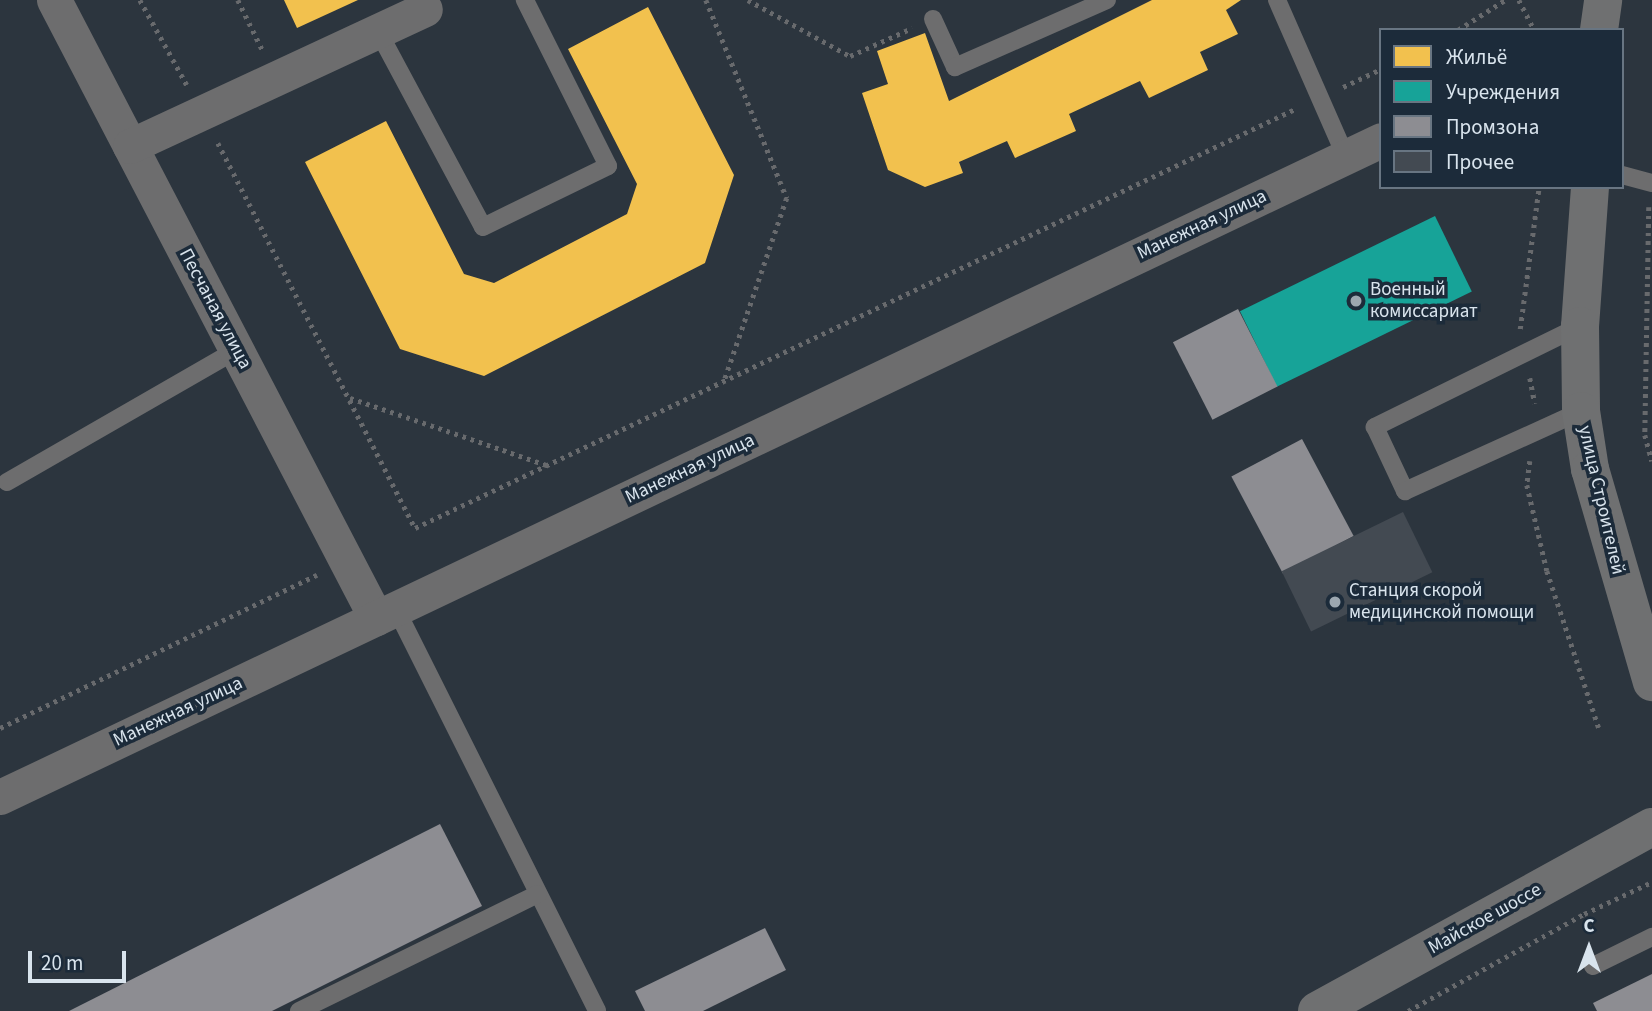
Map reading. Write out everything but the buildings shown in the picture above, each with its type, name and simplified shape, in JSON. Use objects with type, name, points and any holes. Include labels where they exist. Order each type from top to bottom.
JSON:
[{"type":"street","name":"Песчаная улица","points":[[54,0],[237,350],[386,613]]},
{"type":"street","points":[[1599,28],[1603,0]]},
{"type":"street","points":[[130,146],[378,31],[430,3]]},
{"type":"street","name":"Манежная улица","points":[[0,797],[1379,141]]},
{"type":"street","name":"улица Строителей","points":[[1590,189],[1580,326],[1581,411],[1594,482],[1652,682]]},
{"type":"street","name":"Майское шоссе","points":[[1317,1011],[1652,827]]},
{"type":"lane","points":[[378,31],[483,228],[608,166],[526,0]]},
{"type":"lane","points":[[933,19],[955,67],[1107,0]]},
{"type":"lane","points":[[1277,0],[1346,157]]},
{"type":"lane","points":[[1624,176],[1651,183]]},
{"type":"lane","points":[[1580,326],[1375,427],[1405,491],[1581,411]]},
{"type":"lane","points":[[7,482],[237,350]]},
{"type":"lane","points":[[386,613],[538,894],[597,1011]]},
{"type":"lane","points":[[299,1011],[538,894]]},
{"type":"lane","points":[[1592,966],[1652,937]]},
{"type":"path","points":[[238,0],[266,57]]},
{"type":"path","points":[[706,0],[788,198],[725,380]]},
{"type":"path","points":[[748,0],[850,56],[933,19]]},
{"type":"path","points":[[1461,28],[1505,0]]},
{"type":"path","points":[[1519,0],[1533,28]]},
{"type":"path","points":[[202,113],[415,527],[1379,70]]},
{"type":"path","points":[[1651,183],[1645,435],[1652,460]]},
{"type":"path","points":[[1539,189],[1520,330],[1537,410],[1527,485],[1547,571],[1599,728]]},
{"type":"path","points":[[349,398],[547,465]]},
{"type":"path","points":[[0,729],[317,575]]},
{"type":"path","points":[[1408,1011],[1584,914],[1652,882]]},
{"type":"place","name":"Военный комиссариат","points":[[1356,301]]},
{"type":"place","name":"Станция скорой медицинской помощи","points":[[1335,602]]}]
